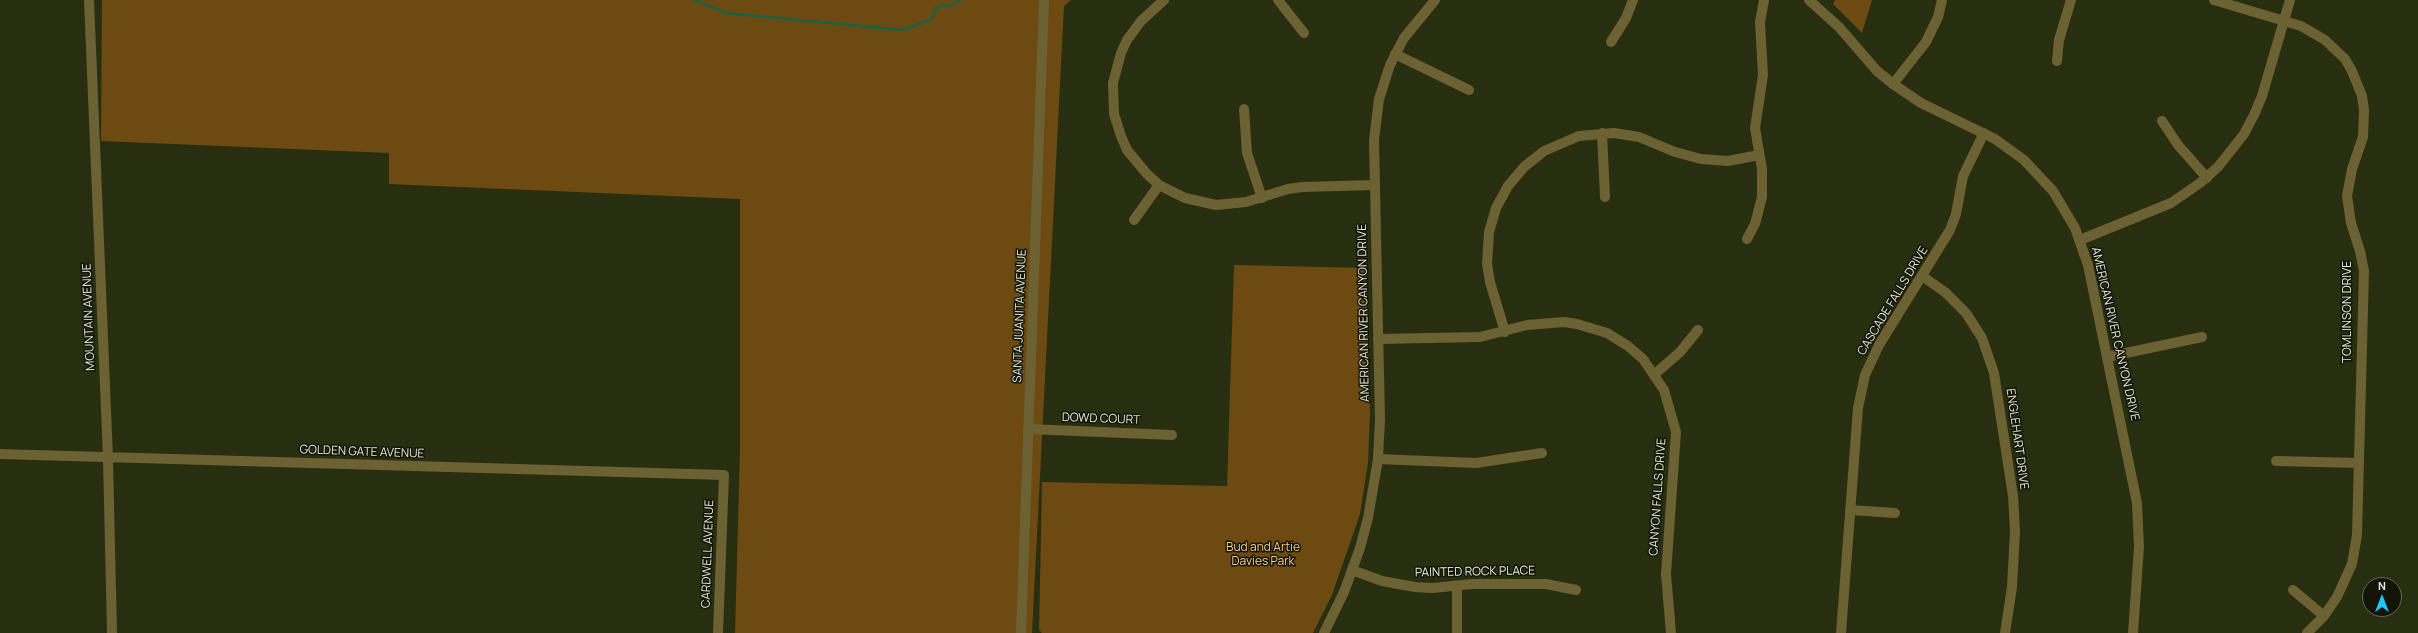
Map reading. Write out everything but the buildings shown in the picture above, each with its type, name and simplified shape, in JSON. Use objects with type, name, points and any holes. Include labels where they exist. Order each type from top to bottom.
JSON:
[{"type":"street","name":"MOUNTAIN AVENUE","points":[[89,0],[108,458],[112,633]]},
{"type":"street","name":"SANTA JUANITA AVENUE","points":[[1021,633],[1044,0]]},
{"type":"street","points":[[1164,0],[1141,21],[1127,40],[1116,68],[1113,99],[1116,121],[1128,150],[1147,174],[1159,184],[1185,198],[1216,204],[1246,202],[1281,191],[1302,187],[1375,185]]},
{"type":"street","points":[[1278,0],[1304,33]]},
{"type":"street","name":"AMERICAN RIVER CANYON DRIVE","points":[[1324,633],[1352,570],[1368,518],[1378,459],[1380,420],[1375,120],[1383,85],[1395,54],[1416,20],[1435,0]]},
{"type":"street","points":[[1611,42],[1626,18],[1633,0]]},
{"type":"street","points":[[1747,239],[1755,224],[1762,197],[1762,169],[1755,128],[1762,75],[1760,22],[1764,0]]},
{"type":"street","name":"AMERICAN RIVER CANYON DRIVE","points":[[1809,0],[1839,27],[1877,71],[1920,103],[1984,133],[2007,147],[2039,175],[2065,209],[2080,240],[2088,265],[2137,503],[2139,547],[2133,633]]},
{"type":"street","points":[[1893,84],[1926,42],[1938,17],[1942,0]]},
{"type":"street","points":[[2057,61],[2059,40],[2071,0]]},
{"type":"street","name":"TOMLINSON DRIVE","points":[[2214,0],[2284,21],[2314,32],[2336,49],[2352,71],[2362,96],[2364,124],[2363,137],[2352,170],[2348,196],[2351,222],[2360,251],[2364,272],[2359,463],[2355,549],[2347,578],[2337,597],[2324,616],[2307,633]]},
{"type":"street","points":[[2080,240],[2165,206],[2207,178],[2232,151],[2254,115],[2290,0]]},
{"type":"street","points":[[1395,54],[1468,90]]},
{"type":"street","points":[[1244,109],[1247,153],[1262,198]]},
{"type":"street","points":[[2162,121],[2178,145],[2207,178]]},
{"type":"street","points":[[1505,332],[1490,282],[1487,264],[1489,232],[1501,196],[1524,167],[1544,151],[1566,140],[1602,133],[1639,137],[1675,152],[1701,159],[1728,161],[1759,155]]},
{"type":"street","points":[[1602,133],[1605,197]]},
{"type":"street","name":"CASCADE FALLS DRIVE","points":[[1841,633],[1858,408],[1865,375],[1879,345],[1950,230],[1956,214],[1963,176],[1984,133]]},
{"type":"street","points":[[1134,220],[1159,184]]},
{"type":"street","name":"ENGLEHART DRIVE","points":[[1922,276],[1945,292],[1966,313],[1982,338],[1994,373],[2013,496],[2015,531],[2012,587],[2005,633]]},
{"type":"street","name":"CANYON FALLS DRIVE","points":[[1378,339],[1480,337],[1546,322],[1577,324],[1595,329],[1628,346],[1655,374],[1669,402],[1676,432],[1666,574],[1671,633]]},
{"type":"street","points":[[1655,374],[1680,352],[1698,330]]},
{"type":"street","points":[[2108,357],[2202,337]]},
{"type":"street","name":"DOWD COURT","points":[[1028,428],[1172,434]]},
{"type":"street","points":[[1378,459],[1476,463],[1542,453]]},
{"type":"street","name":"GOLDEN GATE AVENUE","points":[[0,454],[724,475]]},
{"type":"street","points":[[2276,461],[2359,463]]},
{"type":"street","name":"CARDWELL AVENUE","points":[[718,633],[724,475]]},
{"type":"street","points":[[1850,510],[1896,513]]},
{"type":"street","name":"PAINTED ROCK PLACE","points":[[1352,570],[1398,585],[1432,588],[1546,584],[1576,590]]},
{"type":"street","points":[[1457,586],[1457,633]]},
{"type":"street","points":[[2293,590],[2324,616]]},
{"type":"green space","points":[[102,0],[1071,0],[1064,6],[1032,633],[735,633],[740,449],[740,199],[389,184],[389,153],[101,141]]},
{"type":"green space","points":[[1835,0],[1872,0],[1862,33],[1833,4]]},
{"type":"green space","name":"Bud and Artie Davies Park","points":[[1234,265],[1366,268],[1370,414],[1368,463],[1360,514],[1332,595],[1313,633],[1042,633],[1039,630],[1042,482],[1227,486]]},
{"type":"waterway","points":[[695,0],[726,13],[902,30],[931,20],[937,6],[951,5],[960,0]]}]
